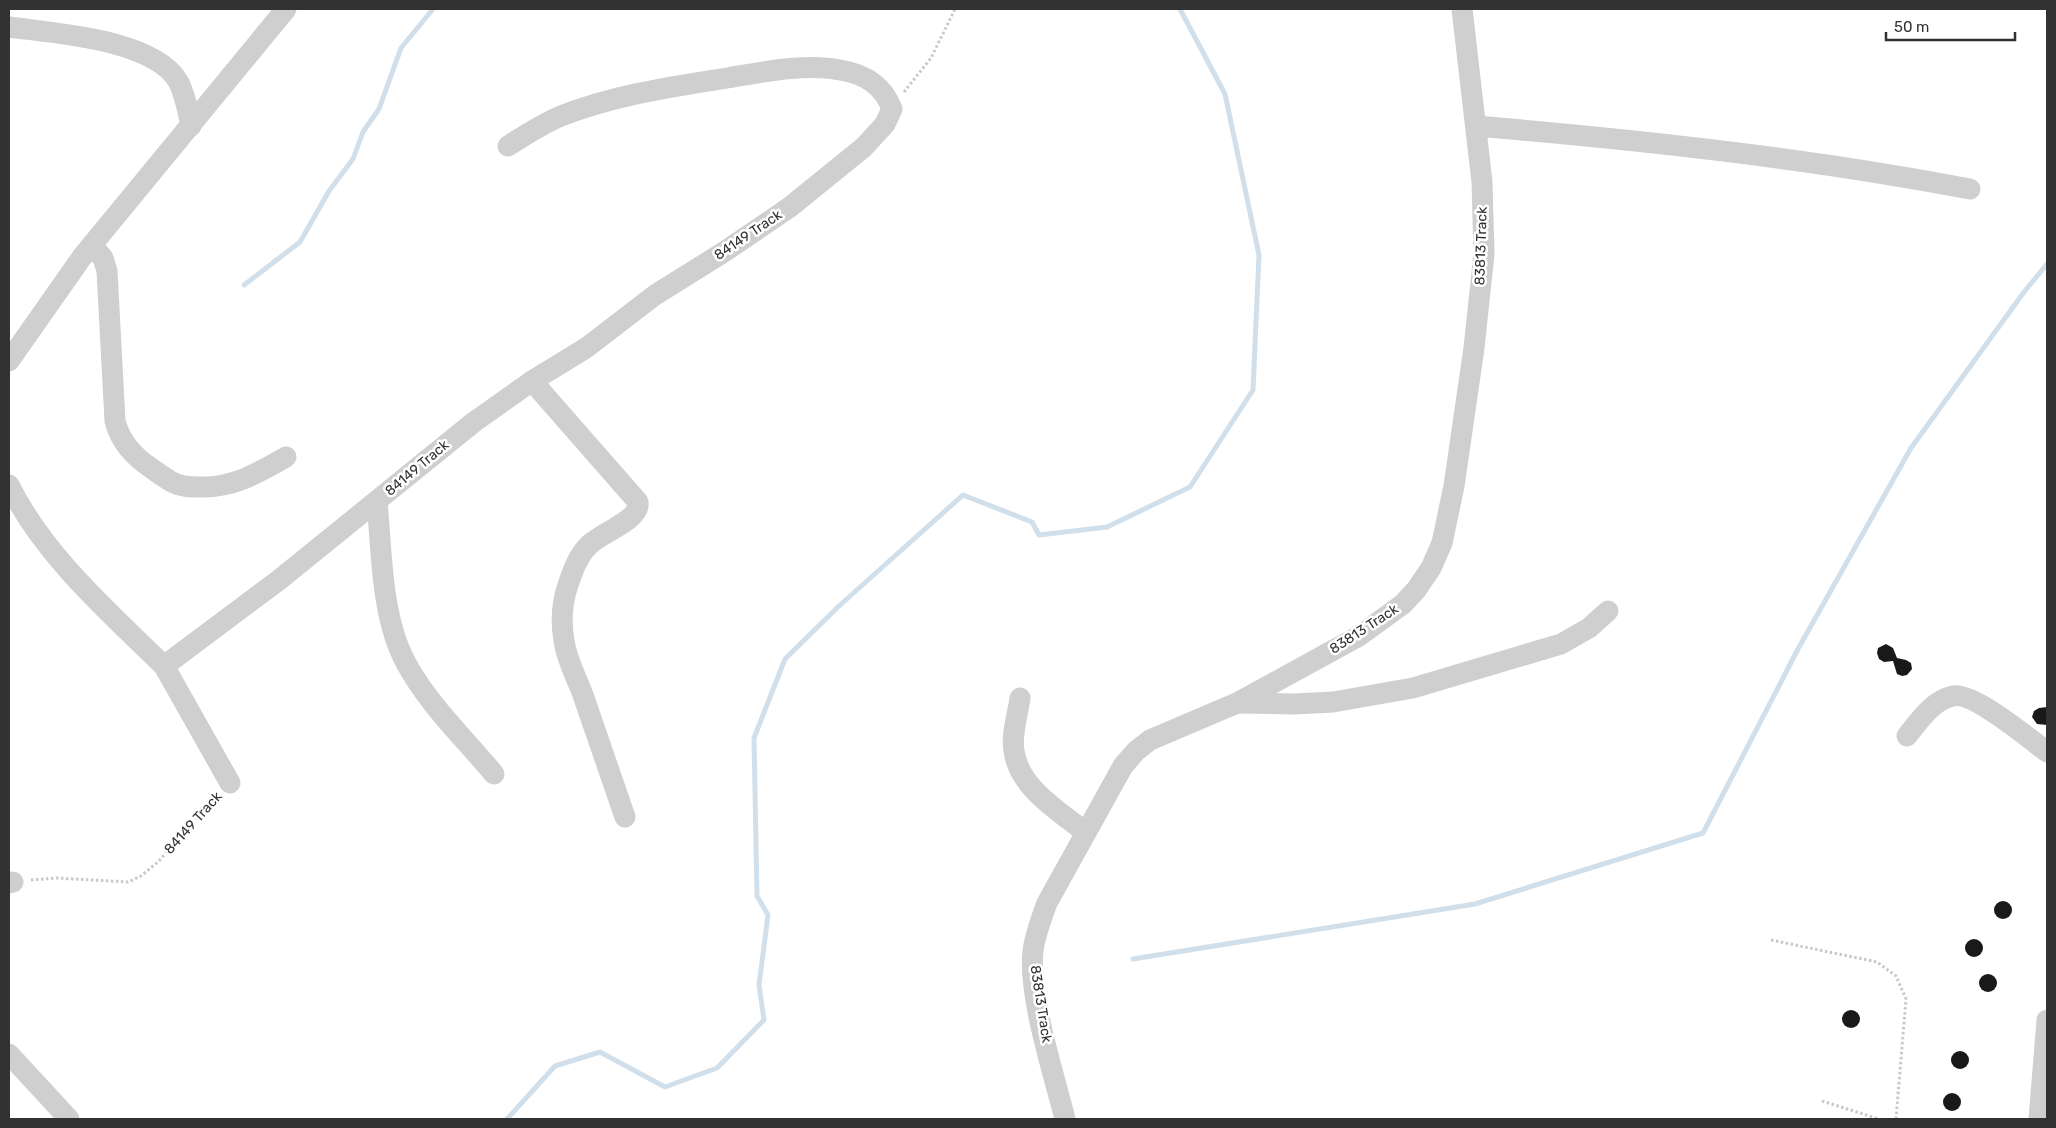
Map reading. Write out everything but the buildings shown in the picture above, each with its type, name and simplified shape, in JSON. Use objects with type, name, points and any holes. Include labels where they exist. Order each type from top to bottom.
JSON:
[{"type":"street","points":[[9,361],[41,313],[92,245],[192,126],[286,9]]},
{"type":"street","name":"83813 Track","points":[[1065,1119],[1040,1015],[1033,975],[1033,952],[1039,924],[1047,903],[1111,786],[1136,750],[1150,740],[1237,702],[1359,636],[1386,618],[1416,590],[1431,568],[1442,543],[1454,486],[1484,254],[1484,217],[1476,126],[1462,9]]},
{"type":"street","points":[[9,27],[105,41],[151,59],[165,67],[177,81],[192,126]]},
{"type":"street","points":[[508,146],[535,129],[560,117],[612,100],[700,82],[798,68],[840,70],[866,79],[883,90],[892,109]]},
{"type":"street","name":"84149 Track","points":[[230,783],[164,666],[258,596],[474,422],[532,381],[586,348],[655,295],[727,250],[790,207],[864,147],[886,124],[892,109]]},
{"type":"street","points":[[1476,126],[1610,138],[1895,175],[1970,189]]},
{"type":"street","points":[[92,245],[103,258],[107,271],[115,421],[118,435],[131,451],[142,462],[159,474],[175,483],[187,486],[214,487],[235,483],[254,475],[286,457]]},
{"type":"street","points":[[532,381],[638,502],[634,515],[602,534],[589,545],[579,558],[567,589],[563,622],[563,639],[567,658],[582,692],[625,817]]},
{"type":"street","points":[[9,485],[20,508],[53,552],[86,589],[164,666]]},
{"type":"street","points":[[377,502],[384,585],[390,618],[405,661],[424,691],[494,774]]},
{"type":"street","points":[[1237,702],[1294,704],[1333,702],[1413,688],[1561,644],[1589,628],[1608,611]]},
{"type":"street","points":[[1907,736],[1922,717],[1939,701],[1953,695],[1964,696],[1990,710],[2047,752]]},
{"type":"street","points":[[1020,698],[1013,750],[1018,767],[1039,794],[1086,832]]},
{"type":"street","points":[[2039,1119],[2047,1020]]},
{"type":"street","points":[[9,1054],[70,1119]]},
{"type":"path","points":[[892,109],[931,58],[955,9]]},
{"type":"path","name":"84149 Track","points":[[11,882],[57,878],[128,882],[141,876],[159,861],[194,819],[230,783]]},
{"type":"path","points":[[1771,940],[1876,962],[1896,976],[1906,999],[1896,1119]]},
{"type":"path","points":[[1822,1101],[1879,1119]]},
{"type":"waterway","points":[[244,285],[300,242],[329,191],[353,159],[363,132],[379,109],[401,48],[433,9]]},
{"type":"waterway","points":[[507,1119],[555,1066],[600,1052],[665,1087],[717,1068],[764,1020],[759,985],[768,915],[757,896],[754,738],[785,659],[839,606],[963,495],[1032,522],[1039,535],[1107,527],[1190,487],[1253,390],[1259,255],[1225,94],[1180,9]]},
{"type":"waterway","points":[[1133,959],[1475,904],[1703,833],[1798,649],[1911,448],[2024,292],[2047,264]]}]
